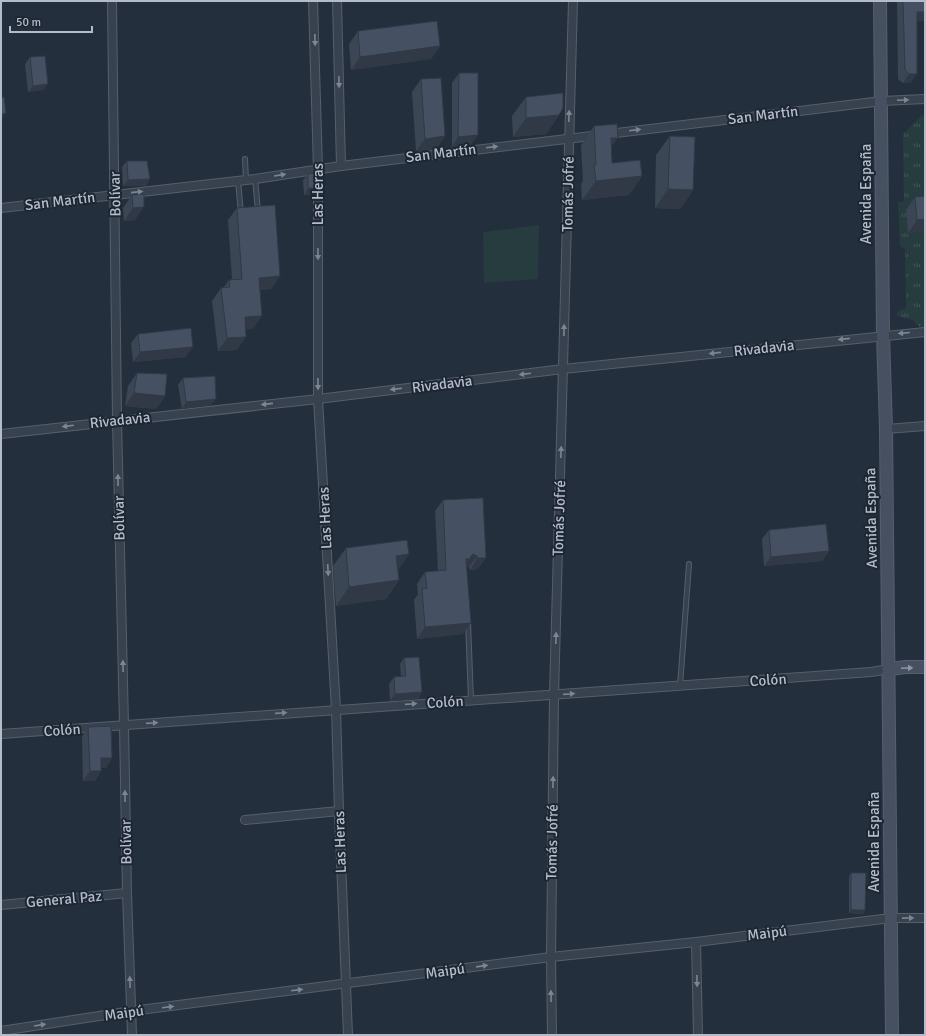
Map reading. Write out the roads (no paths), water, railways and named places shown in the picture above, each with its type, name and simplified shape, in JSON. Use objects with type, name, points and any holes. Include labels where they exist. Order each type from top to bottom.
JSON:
[{"type":"main road","name":"Avenida España","points":[[880,1],[883,335],[886,429],[889,670],[892,1035]]},
{"type":"main road","points":[[889,670],[906,667],[925,667]]},
{"type":"street","name":"Bolívar","points":[[112,1],[117,420],[127,893],[132,1035]]},
{"type":"street","name":"Las Heras","points":[[313,1],[318,168],[318,399],[336,709],[348,1035]]},
{"type":"street","points":[[338,1],[341,166]]},
{"type":"street","name":"Tomás Jofré","points":[[552,1035],[550,957],[554,695],[573,1]]},
{"type":"street","name":"San Martín","points":[[1,208],[115,194],[242,181],[318,168],[882,101],[925,99]]},
{"type":"street","name":"Rivadavia","points":[[1,434],[318,399],[564,369],[883,335],[925,332]]},
{"type":"street","points":[[886,429],[925,426]]},
{"type":"street","name":"Colón","points":[[1,734],[889,670]]},
{"type":"street","points":[[245,820],[339,811]]},
{"type":"street","name":"General Paz","points":[[1,905],[127,893]]},
{"type":"street","name":"Maipú","points":[[1,1031],[132,1012],[550,957],[696,942],[890,918],[925,918]]},
{"type":"street","points":[[696,942],[698,1035]]},
{"type":"lane","points":[[245,159],[242,181],[241,214],[246,213]]},
{"type":"lane","points":[[252,213],[258,212],[255,179]]},
{"type":"lane","points":[[680,686],[689,564]]},
{"type":"lane","points":[[468,615],[472,700]]}]
